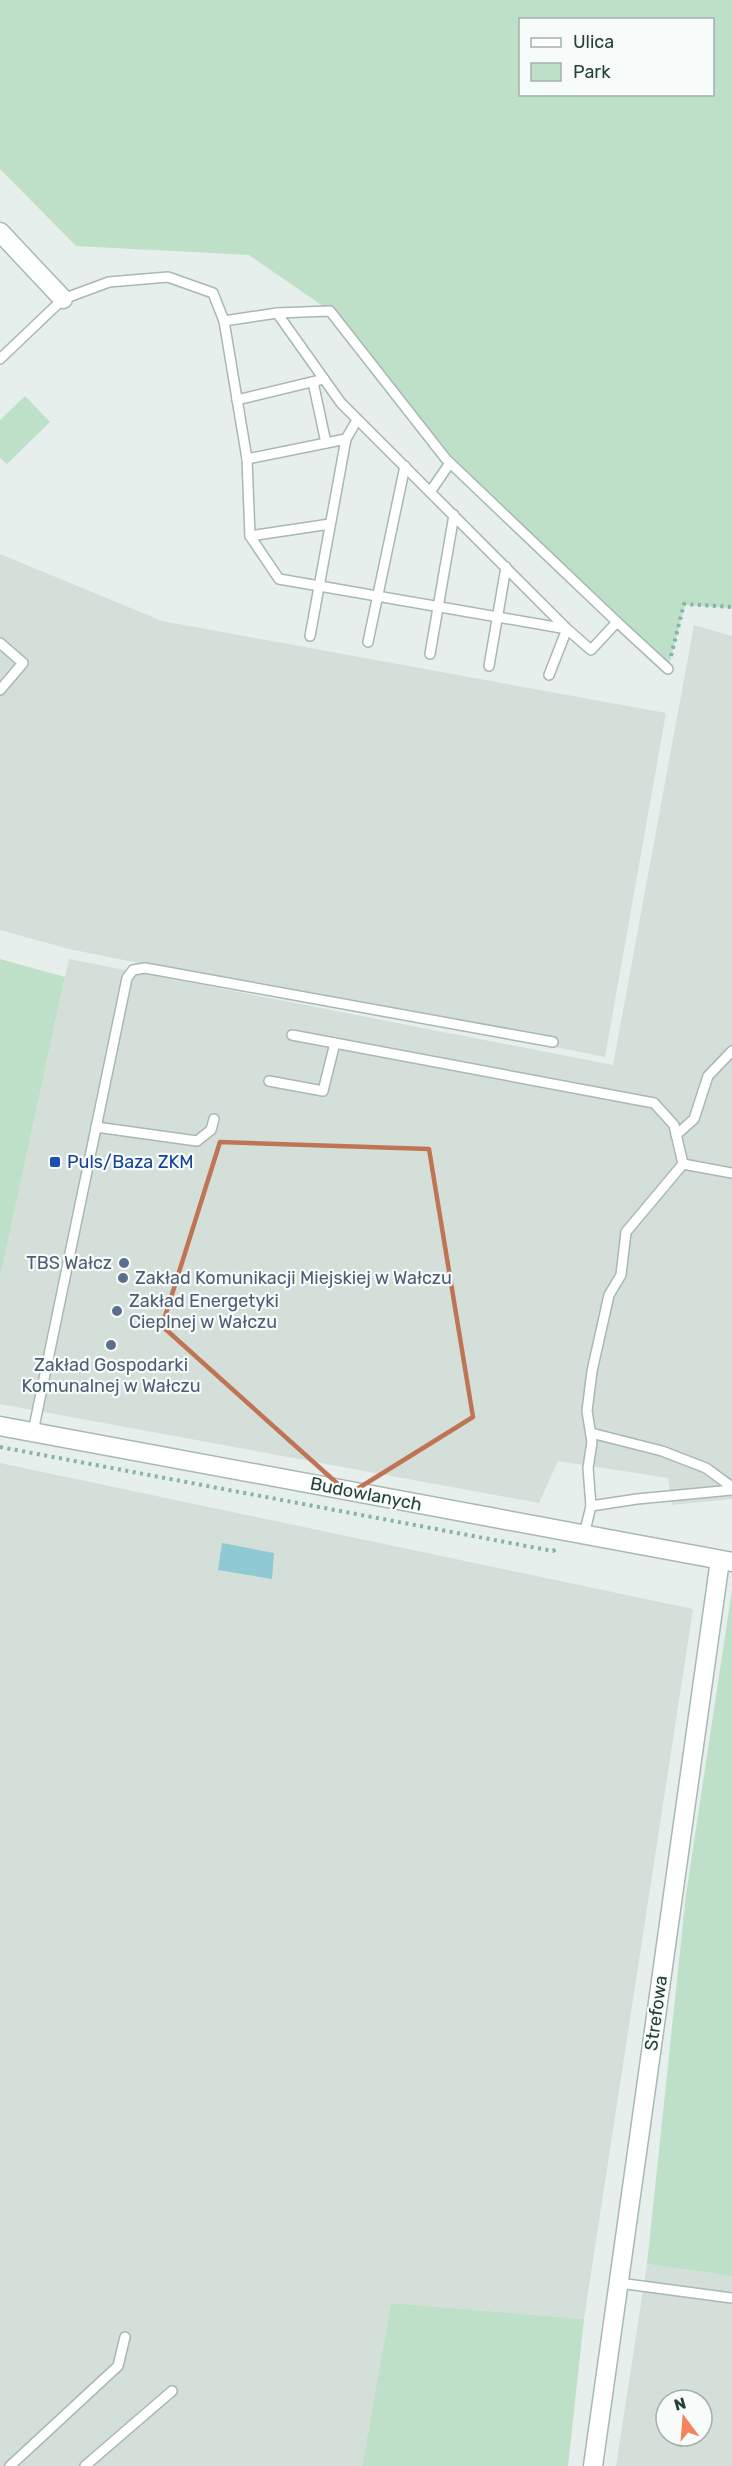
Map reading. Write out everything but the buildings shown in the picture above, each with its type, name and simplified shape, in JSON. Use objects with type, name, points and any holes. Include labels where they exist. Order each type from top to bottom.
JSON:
[{"type":"street","points":[[0,232],[63,299]]},
{"type":"street","name":"Budowlanych","points":[[0,1426],[726,1561]]},
{"type":"street","name":"Strefowa","points":[[593,2466],[726,1561]]},
{"type":"lane","points":[[0,359],[63,299],[109,282],[168,278],[213,293],[224,321],[247,459],[250,536],[279,579],[567,629]]},
{"type":"lane","points":[[224,321],[277,313],[330,311],[450,463],[668,669]]},
{"type":"lane","points":[[277,313],[340,403],[567,629],[591,650],[617,622]]},
{"type":"lane","points":[[237,400],[324,379]]},
{"type":"lane","points":[[313,382],[326,444]]},
{"type":"lane","points":[[310,636],[346,439],[357,420]]},
{"type":"lane","points":[[247,459],[346,439]]},
{"type":"lane","points":[[430,492],[450,463]]},
{"type":"lane","points":[[368,642],[405,466]]},
{"type":"lane","points":[[430,654],[454,514]]},
{"type":"lane","points":[[250,536],[330,524]]},
{"type":"lane","points":[[489,666],[506,567]]},
{"type":"lane","points":[[549,675],[567,629]]},
{"type":"lane","points":[[0,643],[23,663],[0,690]]},
{"type":"lane","points":[[33,1432],[127,978],[133,970],[145,968],[553,1042]]},
{"type":"lane","points":[[292,1035],[654,1103],[674,1125],[683,1164]]},
{"type":"lane","points":[[269,1081],[323,1091],[335,1043]]},
{"type":"lane","points":[[676,1135],[694,1119],[708,1076],[732,1051]]},
{"type":"lane","points":[[96,1127],[196,1141],[211,1130],[213,1119]]},
{"type":"lane","points":[[683,1164],[732,1173]]},
{"type":"lane","points":[[584,1535],[591,1506],[588,1468],[592,1442],[587,1411],[592,1371],[609,1295],[621,1275],[626,1232],[683,1164]]},
{"type":"lane","points":[[591,1433],[662,1451],[706,1468],[732,1489]]},
{"type":"lane","points":[[591,1506],[647,1497],[732,1489]]},
{"type":"lane","points":[[619,2283],[732,2298]]},
{"type":"lane","points":[[10,2466],[118,2366],[125,2337]]},
{"type":"lane","points":[[85,2466],[172,2391]]},
{"type":"path","points":[[668,669],[684,604],[732,607]]},
{"type":"path","points":[[0,1448],[553,1551],[584,1535]]},
{"type":"highlighted area","points":[[220,1142],[429,1149],[473,1417],[349,1494],[162,1326]]},
{"type":"shaded area","points":[[0,554],[162,621],[666,713],[605,1057],[69,949],[0,930]]},
{"type":"shaded area","points":[[694,625],[732,636],[732,1499],[672,1505],[668,1478],[558,1461],[539,1503],[0,1404],[0,1278],[69,959],[613,1065]]},
{"type":"shaded area","points":[[0,1463],[693,1609],[584,2319],[391,2303],[362,2466],[0,2466]]},
{"type":"shaded area","points":[[647,2264],[732,2276],[732,2466],[616,2466]]},
{"type":"green space","points":[[0,0],[732,0],[732,608],[685,605],[668,669],[450,463],[330,311],[249,255],[76,246],[0,169]]},
{"type":"green space","points":[[25,396],[50,422],[7,464],[0,458],[0,420]]},
{"type":"green space","points":[[0,959],[65,977],[0,1278]]},
{"type":"green space","points":[[732,1590],[732,2276],[647,2264],[686,1895]]},
{"type":"green space","points":[[391,2303],[584,2319],[568,2466],[362,2466]]},
{"type":"water","points":[[222,1543],[274,1553],[272,1579],[218,1570]]},
{"type":"place","name":"Puls/Baza ZKM","points":[[55,1162]]},
{"type":"place","name":"TBS Wałcz","points":[[124,1263]]},
{"type":"place","name":"Zakład Komunikacji Miejskiej w Wałczu","points":[[123,1278]]},
{"type":"place","name":"Zakład Energetyki Cieplnej w Wałczu","points":[[117,1311]]},
{"type":"place","name":"Zakład Gospodarki Komunalnej w Wałczu","points":[[111,1345]]}]
